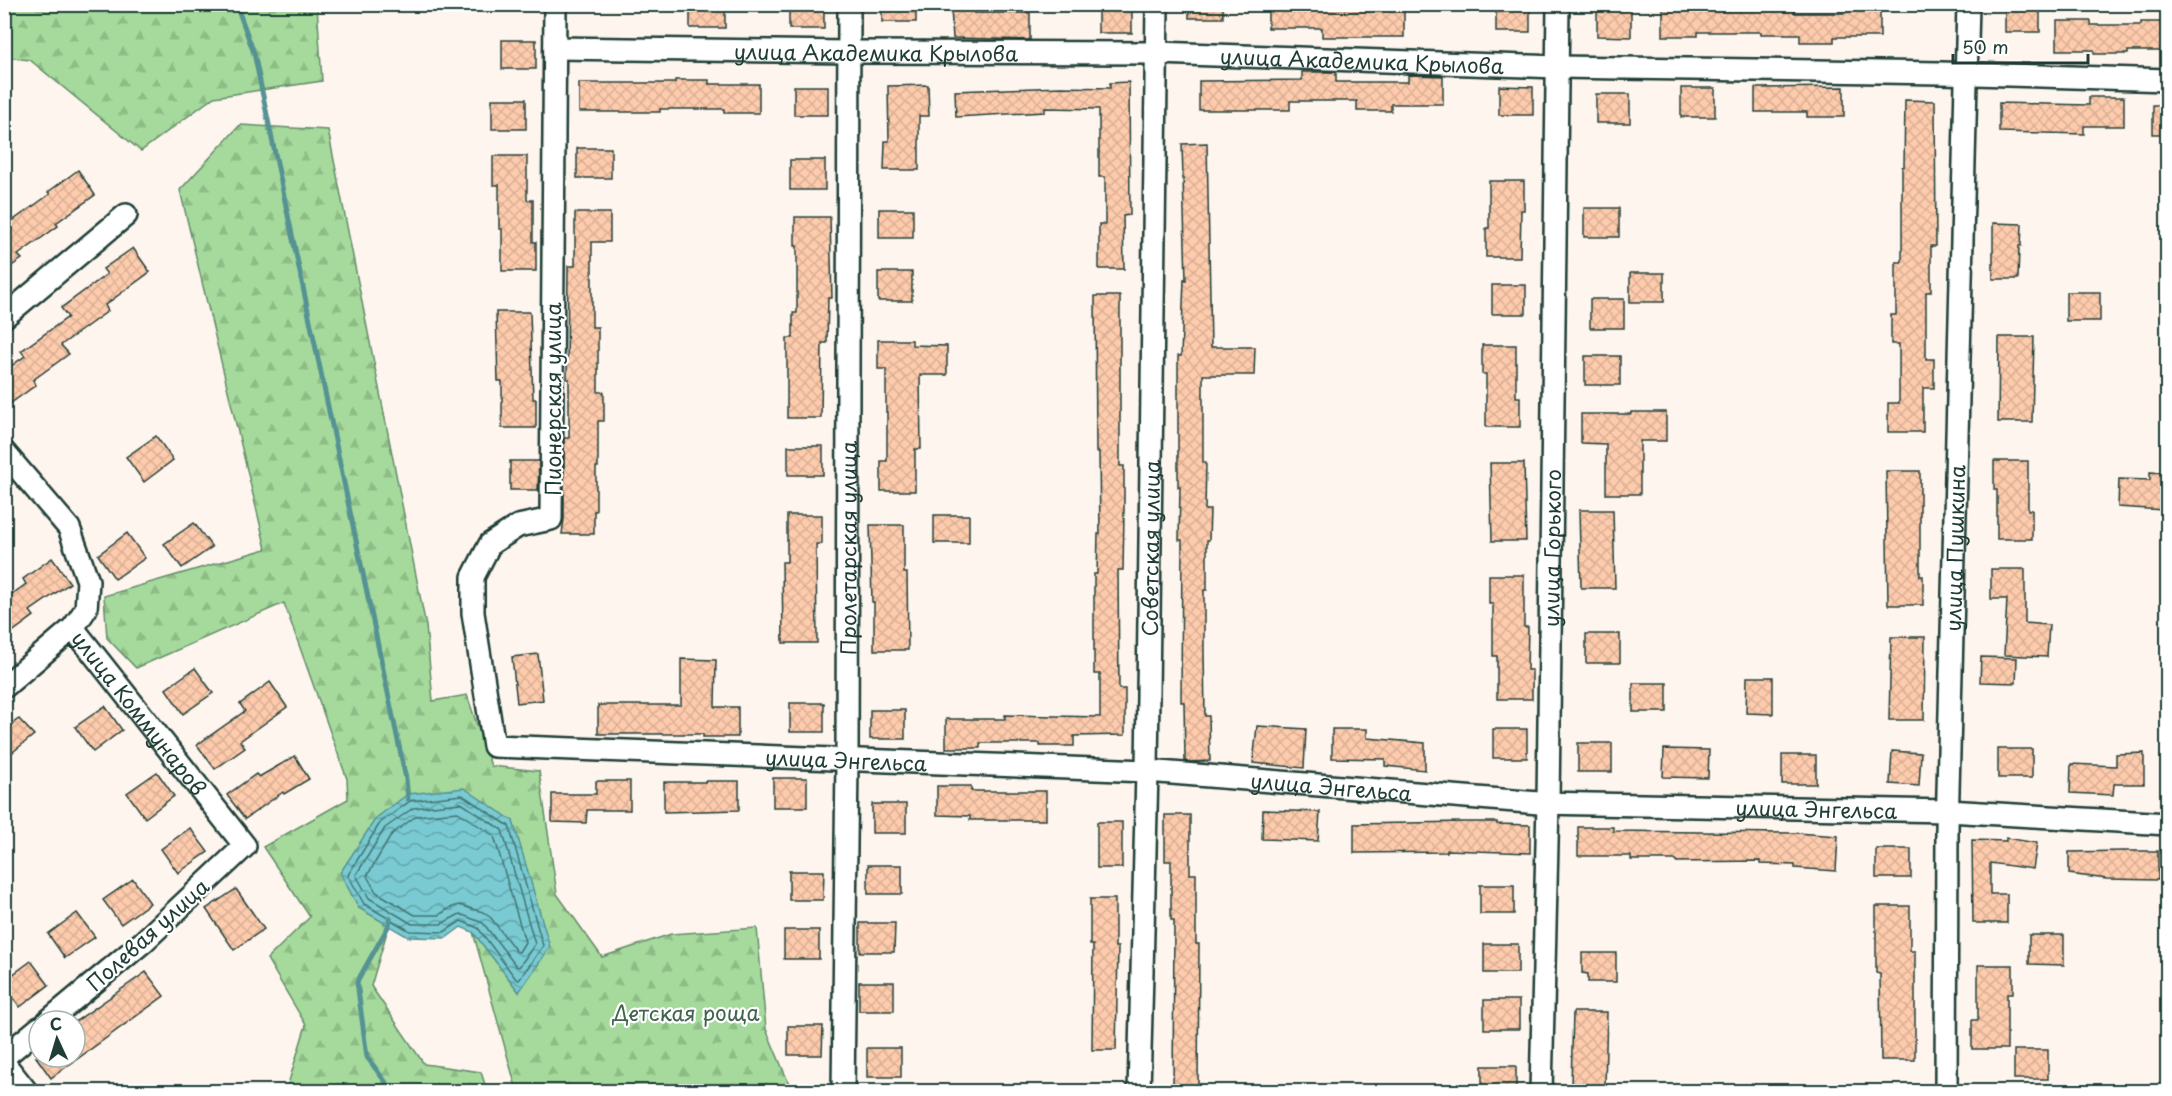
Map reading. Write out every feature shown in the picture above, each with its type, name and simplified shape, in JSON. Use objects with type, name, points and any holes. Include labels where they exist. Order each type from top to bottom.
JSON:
[{"type":"street","name":"Пионерская улица","points":[[494,746],[473,613],[473,577],[490,543],[518,526],[551,519],[555,4]]},
{"type":"street","name":"Пролетарская улица","points":[[843,1092],[847,760],[849,4]]},
{"type":"street","name":"Советская улица","points":[[1139,1092],[1147,771],[1157,4]]},
{"type":"street","name":"улица Горького","points":[[1541,1092],[1548,802],[1558,4]]},
{"type":"street","name":"улица Пушкина","points":[[1946,1092],[1948,810],[1968,4]]},
{"type":"street","name":"улица Академика Крылова","points":[[555,48],[1157,53],[1557,67],[1967,73],[2168,80]]},
{"type":"street","points":[[4,317],[126,215]]},
{"type":"street","name":"улица Коммунаров","points":[[4,452],[69,528],[88,581],[86,609],[73,628],[245,846]]},
{"type":"street","points":[[4,687],[73,628]]},
{"type":"street","name":"улица Энгельса","points":[[494,746],[1147,771],[1548,802],[1948,810],[2168,824]]},
{"type":"street","name":"Полевая улица","points":[[62,1009],[143,942],[245,846]]},
{"type":"street","points":[[4,1057],[27,1038]]},
{"type":"street","points":[[4,1063],[27,1092]]},
{"type":"green space","points":[[5,4],[317,5],[322,81],[214,97],[141,151],[30,60],[5,57]]},
{"type":"green space","name":"Детская роща","points":[[240,125],[328,130],[426,626],[433,701],[467,695],[491,766],[539,771],[557,894],[602,957],[671,934],[757,928],[766,1029],[792,1091],[517,1091],[473,932],[519,992],[513,821],[359,908],[389,925],[371,986],[424,1064],[481,1072],[487,1091],[286,1091],[306,1025],[267,959],[310,917],[263,847],[348,799],[347,779],[284,603],[136,668],[107,638],[104,596],[266,549],[180,190]]},
{"type":"water","points":[[464,788],[513,821],[550,947],[519,992],[473,932],[461,927],[446,938],[408,937],[359,908],[340,873],[376,818],[408,794]]},
{"type":"building","points":[[690,4],[725,4],[725,28],[690,28]]},
{"type":"building","points":[[789,4],[824,4],[824,29],[789,29]]},
{"type":"building","points":[[882,4],[916,4],[916,22],[882,22]]},
{"type":"building","points":[[1098,4],[1132,4],[1132,33],[1098,33]]},
{"type":"building","points":[[1189,4],[1223,4],[1223,18],[1189,18]]},
{"type":"building","points":[[1268,4],[1302,4],[1302,8],[1404,8],[1404,37],[1322,37],[1322,28],[1268,28]]},
{"type":"building","points":[[1496,4],[1530,4],[1530,32],[1496,32]]},
{"type":"building","points":[[1722,4],[1795,5],[1795,13],[1845,13],[1845,8],[1880,8],[1880,37],[1834,37],[1834,42],[1800,42],[1800,34],[1761,34],[1761,32],[1698,32],[1698,36],[1663,36],[1663,7],[1722,7]]},
{"type":"building","points":[[2005,4],[2040,4],[2040,32],[2005,32]]},
{"type":"building","points":[[1597,7],[1631,7],[1631,37],[1597,36]]},
{"type":"building","points":[[951,9],[974,9],[974,13],[1030,13],[1030,40],[953,38]]},
{"type":"building","points":[[2057,21],[2091,21],[2091,25],[2141,25],[2141,22],[2168,22],[2168,51],[2094,54],[2094,50],[2057,50]]},
{"type":"building","points":[[502,40],[536,40],[536,69],[502,69]]},
{"type":"building","points":[[1302,72],[1336,72],[1336,82],[1408,82],[1408,75],[1443,76],[1443,104],[1391,104],[1391,111],[1357,111],[1357,101],[1290,101],[1290,110],[1199,110],[1199,81],[1302,80]]},
{"type":"building","points":[[675,80],[709,80],[709,84],[759,84],[759,113],[724,113],[724,109],[579,112],[579,83],[675,83]]},
{"type":"building","points":[[1129,82],[1130,215],[1123,216],[1124,269],[1099,269],[1099,224],[1105,224],[1105,177],[1099,177],[1099,109],[1045,108],[1045,112],[956,117],[955,91],[1061,87],[1110,88],[1110,83]]},
{"type":"building","points":[[928,85],[929,116],[919,116],[919,170],[884,170],[885,141],[889,141],[888,86]]},
{"type":"building","points":[[794,86],[828,86],[828,115],[794,115]]},
{"type":"building","points":[[1499,86],[1533,87],[1533,115],[1499,115]]},
{"type":"building","points":[[1844,87],[1844,117],[1807,117],[1807,112],[1755,112],[1755,88]]},
{"type":"building","points":[[1681,88],[1715,88],[1715,117],[1681,117]]},
{"type":"building","points":[[1596,94],[1630,94],[1630,123],[1596,123]]},
{"type":"building","points":[[2089,97],[2124,97],[2124,126],[2084,126],[2084,134],[1999,132],[1999,103],[2089,105]]},
{"type":"building","points":[[492,99],[526,99],[526,129],[492,129]]},
{"type":"building","points":[[1905,100],[1935,101],[1936,246],[1931,246],[1931,292],[1926,292],[1926,359],[1934,359],[1934,388],[1923,388],[1923,432],[1888,432],[1888,403],[1899,403],[1899,344],[1891,344],[1891,315],[1896,315],[1896,262],[1902,262]]},
{"type":"building","points":[[2153,105],[2168,105],[2168,134],[2153,134]]},
{"type":"building","points":[[1207,143],[1211,347],[1255,347],[1254,375],[1203,375],[1205,510],[1210,510],[1209,540],[1207,540],[1207,590],[1204,590],[1204,652],[1205,716],[1209,716],[1210,761],[1189,762],[1185,761],[1184,702],[1181,702],[1182,540],[1179,540],[1180,487],[1178,487],[1178,356],[1181,356],[1184,279],[1186,280],[1182,144]]},
{"type":"building","points":[[577,148],[611,148],[611,178],[577,178]]},
{"type":"building","points":[[493,156],[527,156],[527,200],[533,200],[536,271],[502,271],[499,185],[493,185]]},
{"type":"building","points":[[790,160],[825,160],[825,190],[790,190]]},
{"type":"building","points":[[78,170],[95,195],[56,223],[58,226],[18,255],[22,259],[4,271],[4,227],[50,194],[48,192]]},
{"type":"building","points":[[1489,181],[1524,181],[1520,257],[1486,257],[1486,228],[1489,228]]},
{"type":"building","points":[[1584,208],[1619,208],[1619,237],[1584,237]]},
{"type":"building","points":[[879,209],[913,209],[913,238],[879,238]]},
{"type":"building","points":[[575,213],[610,213],[610,242],[592,242],[592,327],[598,327],[598,392],[604,392],[604,421],[598,421],[594,534],[562,534],[564,438],[569,438],[568,266],[575,266]]},
{"type":"building","points":[[795,217],[830,217],[832,298],[828,298],[827,343],[822,343],[821,418],[787,418],[787,338],[793,338],[793,313],[797,313]]},
{"type":"building","points":[[1993,223],[2022,224],[2018,279],[1993,279]]},
{"type":"building","points":[[133,248],[150,272],[105,305],[108,311],[61,345],[69,354],[33,380],[36,385],[4,408],[4,371],[25,356],[21,351],[68,317],[61,308],[107,274],[103,269]]},
{"type":"building","points":[[878,272],[912,272],[912,301],[878,301]]},
{"type":"building","points":[[1630,273],[1664,273],[1664,302],[1630,302]]},
{"type":"building","points":[[1492,285],[1526,285],[1526,314],[1492,314]]},
{"type":"building","points":[[2066,292],[2100,292],[2100,321],[2066,321]]},
{"type":"building","points":[[1095,296],[1120,296],[1120,466],[1124,466],[1124,512],[1123,570],[1118,570],[1119,689],[1125,689],[1125,735],[1074,736],[1074,746],[1040,746],[1040,743],[980,743],[980,748],[946,748],[946,719],[1005,719],[1005,715],[1100,717],[1100,674],[1094,674],[1094,574],[1097,574],[1098,534],[1100,534],[1099,452],[1096,452]]},
{"type":"building","points":[[1590,299],[1624,299],[1624,328],[1590,328]]},
{"type":"building","points":[[496,312],[530,312],[536,428],[502,428],[502,381],[498,381]]},
{"type":"building","points":[[1999,337],[2034,337],[2032,422],[1998,422]]},
{"type":"building","points":[[878,340],[912,340],[912,345],[947,346],[947,375],[920,375],[921,449],[915,449],[915,491],[881,491],[881,461],[887,461],[887,412],[886,369],[878,369]]},
{"type":"building","points":[[1482,345],[1516,345],[1516,397],[1520,397],[1520,427],[1486,427],[1486,374],[1482,374]]},
{"type":"building","points":[[1585,356],[1620,356],[1620,385],[1585,385]]},
{"type":"building","points":[[1631,412],[1666,412],[1666,441],[1640,441],[1640,494],[1606,494],[1606,444],[1581,443],[1581,414],[1631,414]]},
{"type":"building","points":[[156,436],[173,460],[144,482],[126,457]]},
{"type":"building","points":[[788,446],[823,446],[823,475],[788,475]]},
{"type":"building","points":[[510,461],[539,461],[538,490],[510,490]]},
{"type":"building","points":[[1994,461],[2028,461],[2028,510],[2032,510],[2032,539],[1997,539],[1997,490],[1994,490]]},
{"type":"building","points":[[1490,463],[1524,463],[1526,541],[1492,541]]},
{"type":"building","points":[[1886,471],[1920,471],[1920,576],[1923,576],[1923,605],[1888,605]]},
{"type":"building","points":[[2150,472],[2165,473],[2163,510],[2118,507],[2119,479],[2150,480]]},
{"type":"building","points":[[1579,510],[1613,510],[1615,588],[1581,588]]},
{"type":"building","points":[[787,515],[822,515],[822,544],[816,544],[817,643],[783,643],[782,562],[787,562]]},
{"type":"building","points":[[934,515],[969,515],[969,543],[934,543]]},
{"type":"building","points":[[194,523],[212,547],[182,568],[164,544]]},
{"type":"building","points":[[870,525],[904,525],[908,650],[874,650]]},
{"type":"building","points":[[127,533],[145,558],[115,579],[98,555]]},
{"type":"building","points":[[52,558],[70,583],[30,611],[34,616],[4,638],[4,600],[26,584],[23,579]]},
{"type":"building","points":[[1991,569],[2025,569],[2025,623],[2049,625],[2047,657],[2004,655],[2007,599],[1991,599]]},
{"type":"building","points":[[1489,575],[1524,575],[1524,627],[1528,627],[1527,670],[1532,670],[1532,699],[1497,699],[1497,656],[1493,656],[1493,604],[1489,604]]},
{"type":"building","points":[[1586,634],[1620,634],[1620,663],[1586,663]]},
{"type":"building","points":[[1891,637],[1925,637],[1924,720],[1889,720]]},
{"type":"building","points":[[538,654],[543,700],[517,703],[512,657]]},
{"type":"building","points":[[1981,657],[2017,658],[2016,683],[1980,682]]},
{"type":"building","points":[[681,659],[716,660],[715,707],[738,707],[738,737],[703,737],[703,734],[598,734],[598,705],[681,705]]},
{"type":"building","points":[[195,668],[213,693],[183,714],[166,689]]},
{"type":"building","points":[[1747,677],[1773,677],[1773,714],[1746,713]]},
{"type":"building","points":[[270,682],[287,707],[240,741],[245,748],[215,769],[197,745],[245,711],[240,704]]},
{"type":"building","points":[[1633,683],[1667,683],[1667,712],[1633,712]]},
{"type":"building","points":[[790,703],[824,703],[824,732],[790,732]]},
{"type":"building","points":[[105,706],[122,730],[93,752],[75,727]]},
{"type":"building","points":[[870,710],[905,710],[905,739],[870,739]]},
{"type":"building","points":[[19,719],[34,735],[4,759],[4,729]]},
{"type":"building","points":[[1257,726],[1306,729],[1304,768],[1253,763]]},
{"type":"building","points":[[1332,729],[1367,729],[1367,738],[1425,743],[1425,770],[1385,766],[1385,759],[1332,758]]},
{"type":"building","points":[[1493,729],[1527,729],[1527,758],[1493,758]]},
{"type":"building","points":[[1578,743],[1612,743],[1612,772],[1578,772]]},
{"type":"building","points":[[1664,749],[1709,750],[1708,778],[1663,777]]},
{"type":"building","points":[[1998,749],[2032,749],[2032,778],[1998,778]]},
{"type":"building","points":[[1892,751],[1921,753],[1919,786],[1890,784]]},
{"type":"building","points":[[2144,753],[2144,784],[2114,784],[2113,795],[2070,793],[2071,764],[2116,766],[2116,754]]},
{"type":"building","points":[[1782,755],[1816,755],[1816,784],[1782,784]]},
{"type":"building","points":[[295,756],[309,779],[284,794],[283,792],[245,819],[227,795],[256,774],[259,777]]},
{"type":"building","points":[[157,772],[174,796],[145,818],[127,793]]},
{"type":"building","points":[[773,778],[807,778],[807,807],[773,807]]},
{"type":"building","points":[[596,781],[630,781],[630,810],[587,810],[586,823],[552,822],[552,794],[596,794]]},
{"type":"building","points":[[739,781],[739,810],[664,812],[664,782]]},
{"type":"building","points":[[937,786],[971,786],[971,791],[1046,791],[1046,820],[970,820],[970,816],[937,815]]},
{"type":"building","points":[[872,804],[906,804],[906,833],[872,833]]},
{"type":"building","points":[[1263,810],[1320,812],[1318,841],[1262,839]]},
{"type":"building","points":[[1165,815],[1190,815],[1190,874],[1196,874],[1196,944],[1199,944],[1198,1092],[1173,1092],[1174,920],[1171,920],[1171,861],[1165,861]]},
{"type":"building","points":[[1097,822],[1122,822],[1122,868],[1097,868]]},
{"type":"building","points":[[1463,822],[1530,825],[1530,853],[1447,850],[1447,852],[1354,853],[1354,824]]},
{"type":"building","points":[[1578,827],[1613,827],[1613,831],[1796,833],[1838,836],[1836,871],[1795,868],[1795,865],[1760,864],[1760,861],[1676,862],[1676,860],[1631,860],[1631,856],[1578,856]]},
{"type":"building","points":[[190,828],[208,852],[178,873],[161,849]]},
{"type":"building","points":[[2006,838],[2037,843],[2033,869],[1990,863],[1990,894],[2007,894],[2007,923],[1973,923],[1972,840],[2006,841]]},
{"type":"building","points":[[1876,849],[1911,849],[1911,878],[1876,878]]},
{"type":"building","points":[[2158,851],[2158,880],[2107,879],[2069,874],[2069,852]]},
{"type":"building","points":[[868,865],[902,865],[902,894],[868,894]]},
{"type":"building","points":[[789,871],[824,871],[823,900],[789,900]]},
{"type":"building","points":[[133,879],[150,903],[121,924],[103,900]]},
{"type":"building","points":[[1480,885],[1514,885],[1514,914],[1480,914]]},
{"type":"building","points":[[236,889],[264,929],[234,950],[206,909]]},
{"type":"building","points":[[1090,899],[1115,899],[1115,947],[1118,947],[1116,1050],[1092,1050],[1093,945],[1090,945]]},
{"type":"building","points":[[1876,906],[1910,906],[1910,951],[1915,951],[1915,1060],[1881,1060],[1880,974],[1876,973]]},
{"type":"building","points":[[77,913],[95,937],[65,958],[48,934]]},
{"type":"building","points":[[860,923],[895,923],[894,952],[860,952]]},
{"type":"building","points":[[784,930],[819,930],[819,959],[784,959]]},
{"type":"building","points":[[2029,935],[2064,935],[2064,965],[2029,964]]},
{"type":"building","points":[[1484,944],[1518,944],[1518,973],[1484,973]]},
{"type":"building","points":[[1582,953],[1616,953],[1616,982],[1588,982],[1588,974],[1582,973]]},
{"type":"building","points":[[31,961],[49,985],[20,1007],[4,986],[4,981]]},
{"type":"building","points":[[1978,965],[2013,965],[2013,994],[2007,994],[2007,1049],[1972,1049],[1972,1020],[1978,1020]]},
{"type":"building","points":[[146,972],[164,996],[87,1052],[87,1014]]},
{"type":"building","points":[[859,982],[894,982],[894,1011],[859,1011]]},
{"type":"building","points":[[1484,1000],[1519,1000],[1519,1029],[1484,1029]]},
{"type":"building","points":[[1573,1012],[1607,1012],[1605,1085],[1571,1085]]},
{"type":"building","points":[[788,1026],[823,1026],[822,1055],[788,1055]]},
{"type":"building","points":[[867,1048],[901,1048],[901,1077],[867,1077]]},
{"type":"building","points":[[2014,1050],[2048,1050],[2048,1079],[2014,1079]]},
{"type":"building","points":[[1482,1066],[1516,1066],[1516,1092],[1482,1092]]},
{"type":"building","points":[[45,1069],[63,1069],[51,1078]]},
{"type":"waterway","points":[[236,4],[254,53],[406,779],[408,799]]},
{"type":"waterway","points":[[390,918],[389,925],[357,982],[367,1057],[393,1092]]}]
